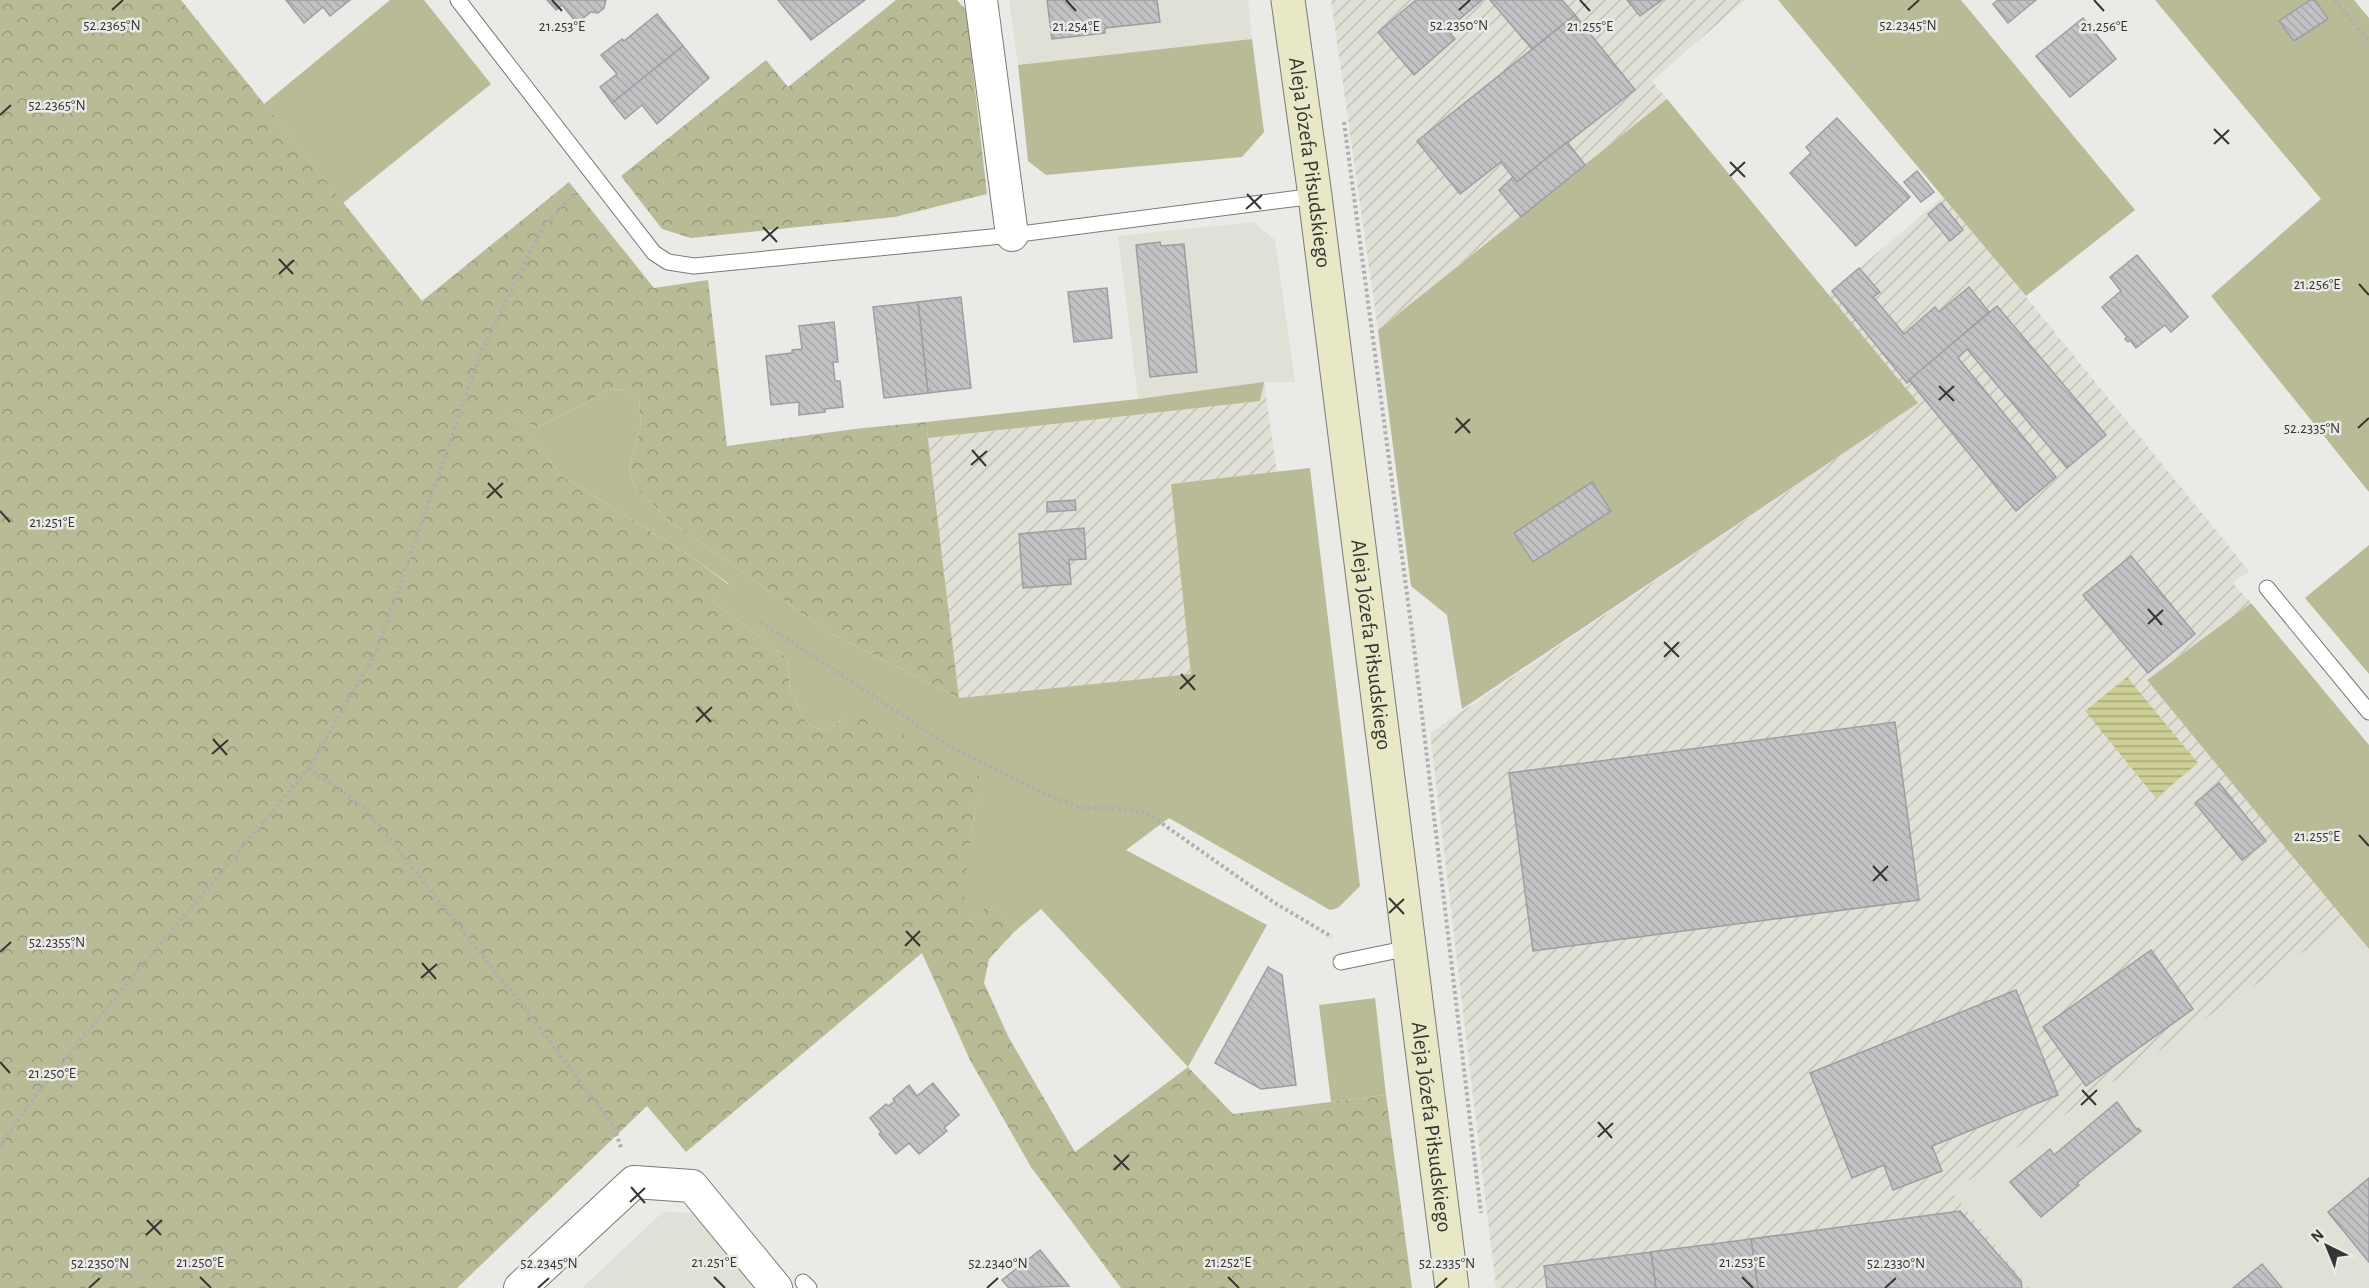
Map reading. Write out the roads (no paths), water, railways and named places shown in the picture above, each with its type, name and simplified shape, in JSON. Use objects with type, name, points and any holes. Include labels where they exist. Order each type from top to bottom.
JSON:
[{"type":"main road","name":"Aleja Józefa Piłsudskiego","points":[[1288,0],[1316,196],[1452,1288]]},
{"type":"street","points":[[981,0],[1012,235]]},
{"type":"street","points":[[520,1288],[634,1182],[692,1186],[796,1286]]},
{"type":"lane","points":[[458,0],[654,253],[668,262],[694,266],[1012,235],[1316,196]]},
{"type":"lane","points":[[2267,588],[2369,712]]},
{"type":"lane","points":[[1341,962],[1409,948]]}]
